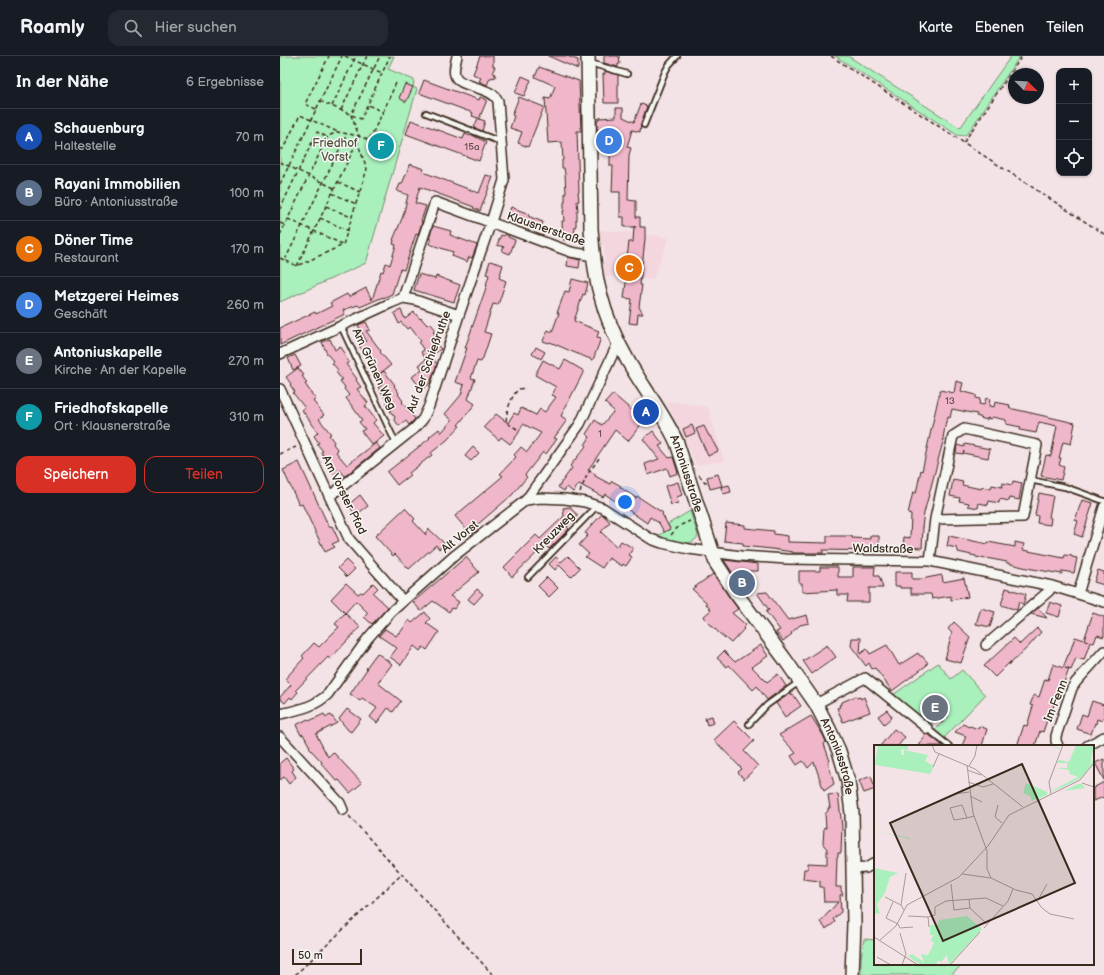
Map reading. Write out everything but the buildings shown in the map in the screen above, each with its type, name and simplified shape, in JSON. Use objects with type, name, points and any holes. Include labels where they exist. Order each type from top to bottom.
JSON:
[{"type":"street","name":"Klausnerstraße","points":[[457,56],[455,73],[458,79],[464,83],[492,94],[497,98],[499,105],[500,142],[504,180],[491,222]]},
{"type":"street","name":"Antoniusstraße","points":[[588,59],[593,256],[600,292],[618,343],[673,434],[716,563],[816,704],[837,746],[848,781],[852,813],[854,869],[852,975]]},
{"type":"street","name":"Klausnerstraße","points":[[403,298],[435,202],[571,252],[593,256]]},
{"type":"street","name":"Auf der Schießruthe","points":[[330,496],[415,428],[426,414],[491,222]]},
{"type":"street","points":[[403,298],[415,300],[459,315]]},
{"type":"street","name":"Am Grünen Weg","points":[[280,354],[403,298]]},
{"type":"street","name":"Alt Vorst","points":[[280,714],[307,707],[323,699],[368,638],[387,616],[454,556],[526,500],[580,424],[618,343]]},
{"type":"street","name":"Am Vorster Pfad","points":[[280,389],[349,539],[403,601]]},
{"type":"street","points":[[930,561],[935,518],[953,436],[964,429],[1037,445],[1022,518],[935,518]]},
{"type":"street","name":"Kreuzweg","points":[[526,500],[540,498],[585,502],[608,511],[651,539],[667,544],[712,552]]},
{"type":"street","points":[[1078,594],[1101,531],[1104,507]]},
{"type":"street","name":"Waldstraße","points":[[712,552],[786,560],[930,561],[1052,586],[1104,602]]},
{"type":"street","points":[[986,645],[1049,591],[1052,586]]},
{"type":"street","name":"Im Fenn","points":[[1058,745],[1056,736],[1072,688],[1104,652]]},
{"type":"street","points":[[816,704],[865,678],[928,729]]},
{"type":"street","points":[[280,737],[340,803],[343,810]]},
{"type":"street","points":[[1089,745],[1104,737]]},
{"type":"street","points":[[854,869],[866,868],[874,864]]},
{"type":"lane","points":[[644,125],[665,72],[677,56]]},
{"type":"lane","points":[[588,59],[627,74]]},
{"type":"lane","points":[[426,113],[500,142]]},
{"type":"lane","name":"Am Grünen Weg","points":[[341,326],[397,443]]},
{"type":"lane","points":[[1030,480],[1065,487],[1104,501]]},
{"type":"lane","name":"Kreuzweg","points":[[528,577],[597,506]]},
{"type":"lane","points":[[749,724],[767,705],[800,681]]},
{"type":"lane","points":[[928,729],[948,745]]},
{"type":"path","points":[[316,109],[305,104],[329,56]]},
{"type":"path","points":[[280,184],[342,56]]},
{"type":"path","points":[[345,56],[382,73]]},
{"type":"path","points":[[332,106],[356,56]]},
{"type":"path","points":[[341,110],[367,56]]},
{"type":"path","points":[[297,266],[358,141],[359,136],[351,115],[380,56]]},
{"type":"path","points":[[320,101],[361,119],[390,56]]},
{"type":"path","points":[[831,56],[1104,234]]},
{"type":"path","points":[[964,142],[1022,56]]},
{"type":"path","points":[[280,149],[283,149],[300,115],[338,132],[359,136],[369,140],[396,83]]},
{"type":"path","points":[[368,105],[383,112]]},
{"type":"path","points":[[280,209],[317,132],[327,137]]},
{"type":"path","points":[[280,235],[327,137],[338,132]]},
{"type":"path","points":[[285,260],[347,134]]},
{"type":"path","points":[[297,266],[342,245],[367,169],[358,141]]},
{"type":"path","points":[[280,162],[335,188]]},
{"type":"path","points":[[338,182],[360,192]]},
{"type":"path","points":[[332,193],[356,204]]},
{"type":"path","points":[[326,206],[351,217]]},
{"type":"path","points":[[320,218],[347,230]]},
{"type":"path","points":[[288,219],[342,245]]},
{"type":"path","points":[[280,223],[285,225]]},
{"type":"path","points":[[280,258],[297,266]]},
{"type":"path","points":[[518,429],[507,423],[506,418],[515,392],[519,389],[526,389]]},
{"type":"path","points":[[280,454],[305,443]]},
{"type":"path","points":[[575,501],[587,475],[600,457]]},
{"type":"path","points":[[698,472],[699,476],[705,482],[708,482]]},
{"type":"path","points":[[667,544],[670,537],[680,526],[701,516]]},
{"type":"path","points":[[343,810],[493,975]]},
{"type":"path","points":[[295,975],[402,874]]},
{"type":"shaded area","points":[[600,230],[645,234],[669,238],[653,279],[623,279],[605,276],[603,263],[605,261],[604,245],[601,245]]},
{"type":"shaded area","points":[[666,401],[708,407],[724,461],[697,465]]},
{"type":"green space","name":"Friedhof Vorst","points":[[280,56],[394,56],[388,69],[414,80],[413,87],[417,89],[366,263],[280,302]]},
{"type":"green space","points":[[835,56],[848,56],[960,128],[1011,56],[1020,56],[1012,68],[1008,68],[1008,74],[968,133],[961,136],[957,135]]},
{"type":"green space","points":[[690,511],[698,535],[696,539],[686,543],[658,536],[670,529],[668,524]]},
{"type":"green space","points":[[938,663],[951,679],[962,670],[985,695],[944,738],[935,730],[942,723],[940,720],[947,712],[931,697],[923,705],[937,718],[930,726],[893,695]]},
{"type":"green space","points":[[864,939],[874,940],[874,965],[962,965],[951,975],[861,975],[861,958]]},
{"type":"place","name":"Metzgerei Heimes","points":[[609,141]]},
{"type":"place","name":"Friedhofskapelle","points":[[381,146]]},
{"type":"place","name":"Döner Time","points":[[629,268]]},
{"type":"place","name":"Schauenburg","points":[[646,412]]},
{"type":"place","name":"Rayani Immobilien","points":[[742,583]]},
{"type":"place","name":"Antoniuskapelle","points":[[935,708]]}]
